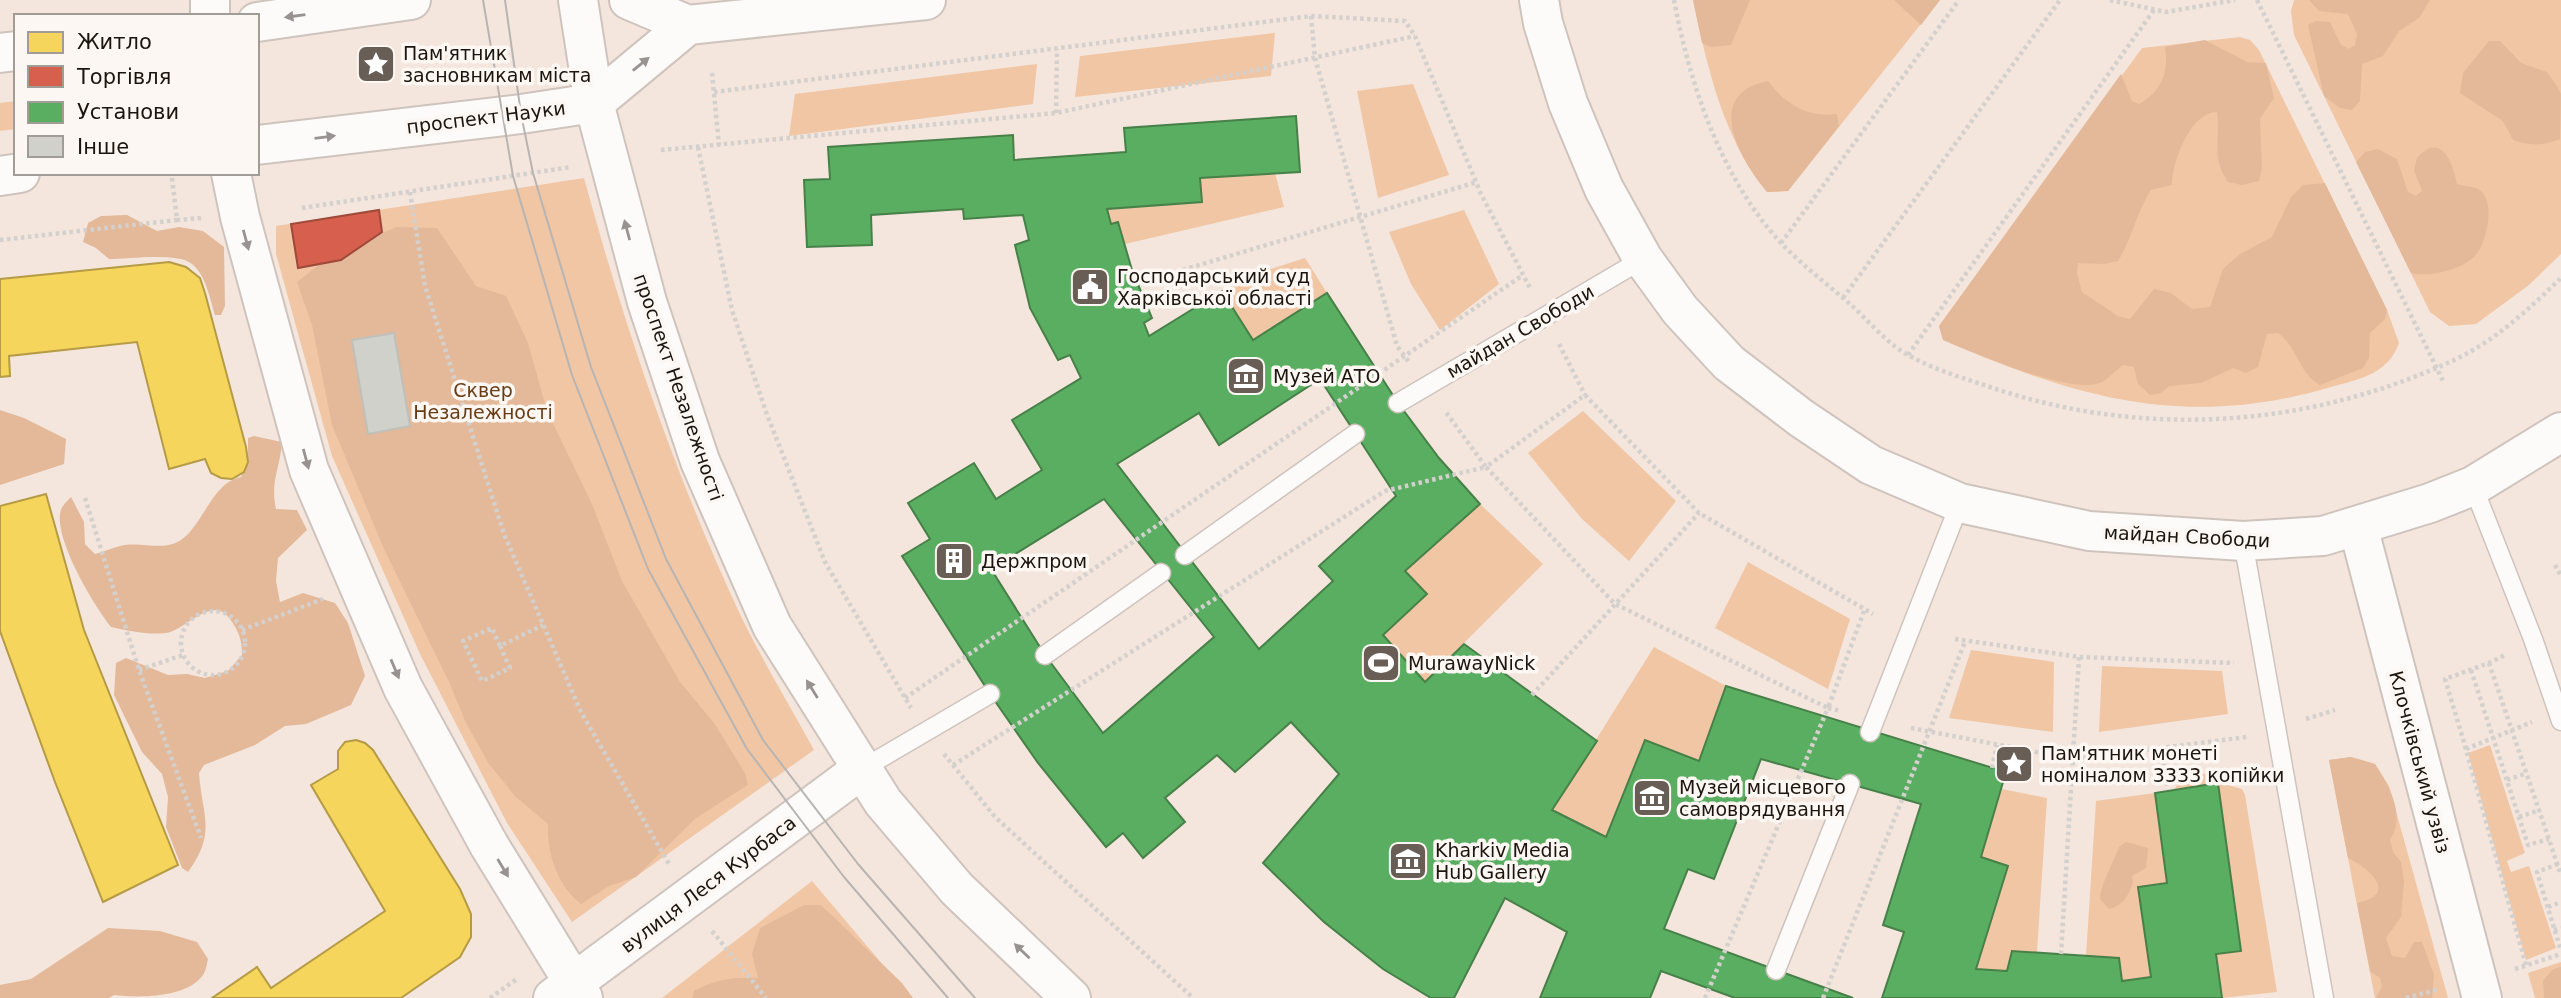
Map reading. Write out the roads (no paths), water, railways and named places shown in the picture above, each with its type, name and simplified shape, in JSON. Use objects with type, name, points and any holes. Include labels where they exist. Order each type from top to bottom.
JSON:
[{"type":"main road","points":[[259,22],[411,0]]},
{"type":"main road","name":"проспект Незалежності","points":[[578,0],[594,103],[647,302],[700,461],[772,626],[883,802],[957,889],[1071,998]]},
{"type":"main road","points":[[629,0],[688,25],[926,0]]},
{"type":"main road","name":"майдан Свободи","points":[[1539,0],[1543,23],[1568,103],[1604,190],[1643,259],[1680,310],[1729,363],[1801,418],[1871,465],[1960,503],[2090,531],[2243,541],[2323,536],[2473,486],[2561,432]]},
{"type":"main road","name":"проспект Науки","points":[[259,145],[594,103],[688,25]]},
{"type":"main road","points":[[231,175],[240,217],[309,470],[403,688],[489,845],[559,988]]},
{"type":"main road","name":"Клочківський узвіз","points":[[2358,526],[2482,998]]},
{"type":"main road","name":"вулиця Леся Курбаса","points":[[559,988],[862,769]]},
{"type":"lane","name":"майдан Свободи","points":[[1398,403],[1643,259]]},
{"type":"lane","points":[[1185,555],[1355,434]]},
{"type":"lane","points":[[2473,486],[2533,639],[2559,716]]},
{"type":"lane","points":[[1870,732],[1960,503]]},
{"type":"lane","points":[[2243,541],[2324,998]]},
{"type":"lane","points":[[1045,655],[1161,573]]},
{"type":"lane","points":[[862,769],[990,694]]},
{"type":"lane","points":[[1776,970],[1850,784]]},
{"type":"tram line","points":[[483,0],[513,176],[572,375],[648,569],[747,749],[844,877],[948,998]]},
{"type":"tram line","points":[[505,0],[521,114],[533,173],[591,367],[666,559],[763,740],[858,864],[975,998]]},
{"type":"place","name":"Пам'ятник засновникам міста","points":[[376,64]]},
{"type":"place","name":"Господарський суд Харківської області","points":[[1090,287]]},
{"type":"place","name":"Музей АТО","points":[[1246,376]]},
{"type":"place","name":"Держпром","points":[[954,561]]},
{"type":"place","name":"MurawayNick","points":[[1381,663]]},
{"type":"place","name":"Пам'ятник монеті номіналом 3333 копійки","points":[[2014,764]]},
{"type":"place","name":"Музей місцевого самоврядування","points":[[1652,798]]},
{"type":"place","name":"Kharkiv Media Hub Gallery","points":[[1408,861]]},
{"type":"park label","name":"Сквер Незалежності","points":[[483,401]]}]
